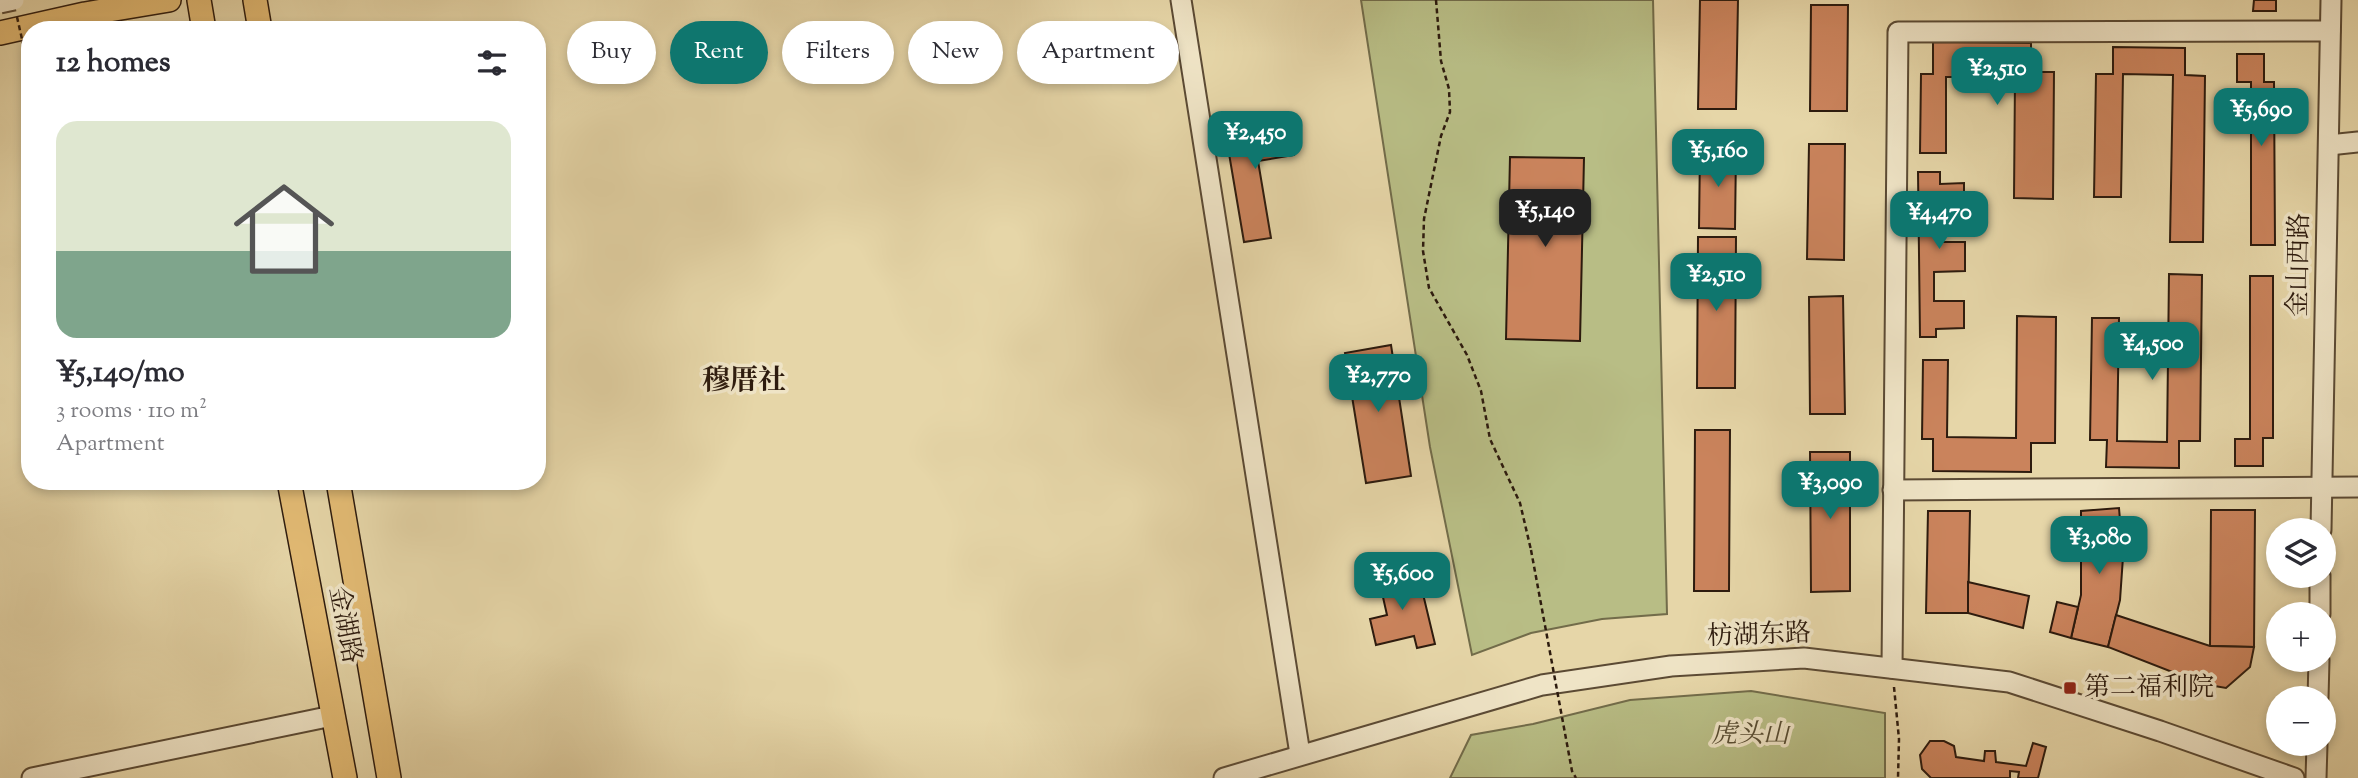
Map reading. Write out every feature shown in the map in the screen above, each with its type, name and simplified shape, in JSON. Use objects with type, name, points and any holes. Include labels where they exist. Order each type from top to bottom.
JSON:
[{"type":"main road","points":[[54,21],[169,0]]},
{"type":"main road","points":[[199,0],[202,21]]},
{"type":"main road","points":[[255,0],[258,21]]},
{"type":"main road","points":[[0,33],[21,28]]},
{"type":"main road","name":"金湖路","points":[[291,490],[345,778]]},
{"type":"main road","name":"金湖路","points":[[340,490],[389,778]]},
{"type":"street","points":[[1181,0],[1300,754]]},
{"type":"street","name":"金山西路","points":[[2321,518],[2331,0]]},
{"type":"street","points":[[1892,668],[1898,32],[2330,31]]},
{"type":"street","points":[[2329,145],[2358,142]]},
{"type":"street","points":[[1893,491],[2358,487]]},
{"type":"street","name":"枋湖东路","points":[[1224,778],[1542,685],[1671,666],[1804,658],[2009,682],[2160,730],[2294,778]]},
{"type":"street","points":[[32,778],[332,716]]},
{"type":"street","points":[[2316,778],[2317,756]]},
{"type":"path","points":[[1436,0],[1441,61],[1449,89],[1450,112],[1441,136],[1424,219],[1423,251],[1429,288],[1467,355],[1481,391],[1490,439],[1520,503],[1572,771],[1576,778]]},
{"type":"path","points":[[10,5],[21,39]]},
{"type":"path","points":[[1892,668],[1899,739],[1898,778]]},
{"type":"green space","points":[[1361,0],[1653,0],[1667,614],[1602,619],[1531,633],[1472,655],[1430,447]]},
{"type":"green space","name":"虎头山","points":[[1751,691],[1885,713],[1885,778],[1450,778],[1471,735],[1533,724],[1630,700]]},
{"type":"building","points":[[1700,0],[1738,0],[1736,109],[1698,109]]},
{"type":"building","points":[[2254,0],[2276,0],[2276,11],[2253,11]]},
{"type":"building","points":[[1811,5],[1848,5],[1847,111],[1810,111]]},
{"type":"building","points":[[1933,42],[2031,43],[2031,72],[2054,72],[2053,199],[2014,198],[2015,77],[1946,77],[1946,153],[1920,153],[1921,74],[1933,74]]},
{"type":"building","points":[[2113,47],[2185,48],[2185,75],[2205,76],[2203,242],[2170,242],[2173,75],[2123,74],[2121,197],[2094,197],[2096,74],[2113,74]]},
{"type":"building","points":[[2237,54],[2264,54],[2264,82],[2274,82],[2275,245],[2251,245],[2251,82],[2237,82]]},
{"type":"building","points":[[1288,119],[1294,155],[1258,161],[1271,238],[1244,242],[1225,130]]},
{"type":"building","points":[[1809,144],[1845,144],[1844,260],[1807,259]]},
{"type":"building","points":[[1700,150],[1736,150],[1735,229],[1699,228]]},
{"type":"building","points":[[1510,157],[1584,158],[1580,341],[1506,339]]},
{"type":"building","points":[[1918,172],[1940,172],[1940,184],[1964,183],[1964,220],[1939,220],[1939,242],[1965,242],[1965,271],[1934,272],[1934,301],[1964,301],[1964,328],[1936,329],[1936,337],[1920,337]]},
{"type":"building","points":[[1698,237],[1736,237],[1735,388],[1697,388]]},
{"type":"building","points":[[2169,274],[2202,275],[2200,441],[2179,441],[2179,468],[2106,467],[2107,440],[2090,440],[2092,318],[2119,318],[2117,441],[2167,442]]},
{"type":"building","points":[[2250,276],[2273,276],[2273,438],[2263,438],[2263,466],[2235,466],[2235,439],[2250,439]]},
{"type":"building","points":[[1843,296],[1845,414],[1810,414],[1809,297]]},
{"type":"building","points":[[2017,316],[2056,317],[2055,443],[2031,443],[2031,472],[1933,471],[1933,439],[1922,439],[1923,360],[1948,360],[1947,437],[2016,438]]},
{"type":"building","points":[[1391,345],[1411,476],[1366,483],[1345,353]]},
{"type":"building","points":[[1695,430],[1730,430],[1729,591],[1694,591]]},
{"type":"building","points":[[1810,452],[1850,452],[1850,591],[1811,592]]},
{"type":"building","points":[[2119,508],[2123,557],[2120,600],[2108,647],[2071,638],[2081,595],[2081,511]]},
{"type":"building","points":[[2211,510],[2255,510],[2254,647],[2210,646]]},
{"type":"building","points":[[1928,511],[1970,511],[1968,613],[1926,613]]},
{"type":"building","points":[[1408,568],[1414,596],[1423,594],[1435,644],[1417,648],[1414,636],[1376,645],[1370,619],[1387,615],[1378,575]]},
{"type":"building","points":[[1968,582],[2029,596],[2023,628],[1968,613]]},
{"type":"building","points":[[2057,602],[2078,607],[2071,638],[2050,632]]},
{"type":"building","points":[[2116,615],[2210,646],[2254,647],[2250,667],[2226,688],[2203,684],[2108,647]]},
{"type":"building","points":[[1930,741],[1944,741],[1954,746],[1956,757],[1984,761],[1985,751],[1995,751],[1996,762],[2026,766],[2033,743],[2046,747],[2038,778],[2018,778],[2019,772],[2010,771],[2010,778],[1931,778],[1922,769],[1920,755]]},
{"type":"place","name":"第二福利院","points":[[2070,688]]},
{"type":"district","name":"穆厝社","points":[[744,382]]}]
